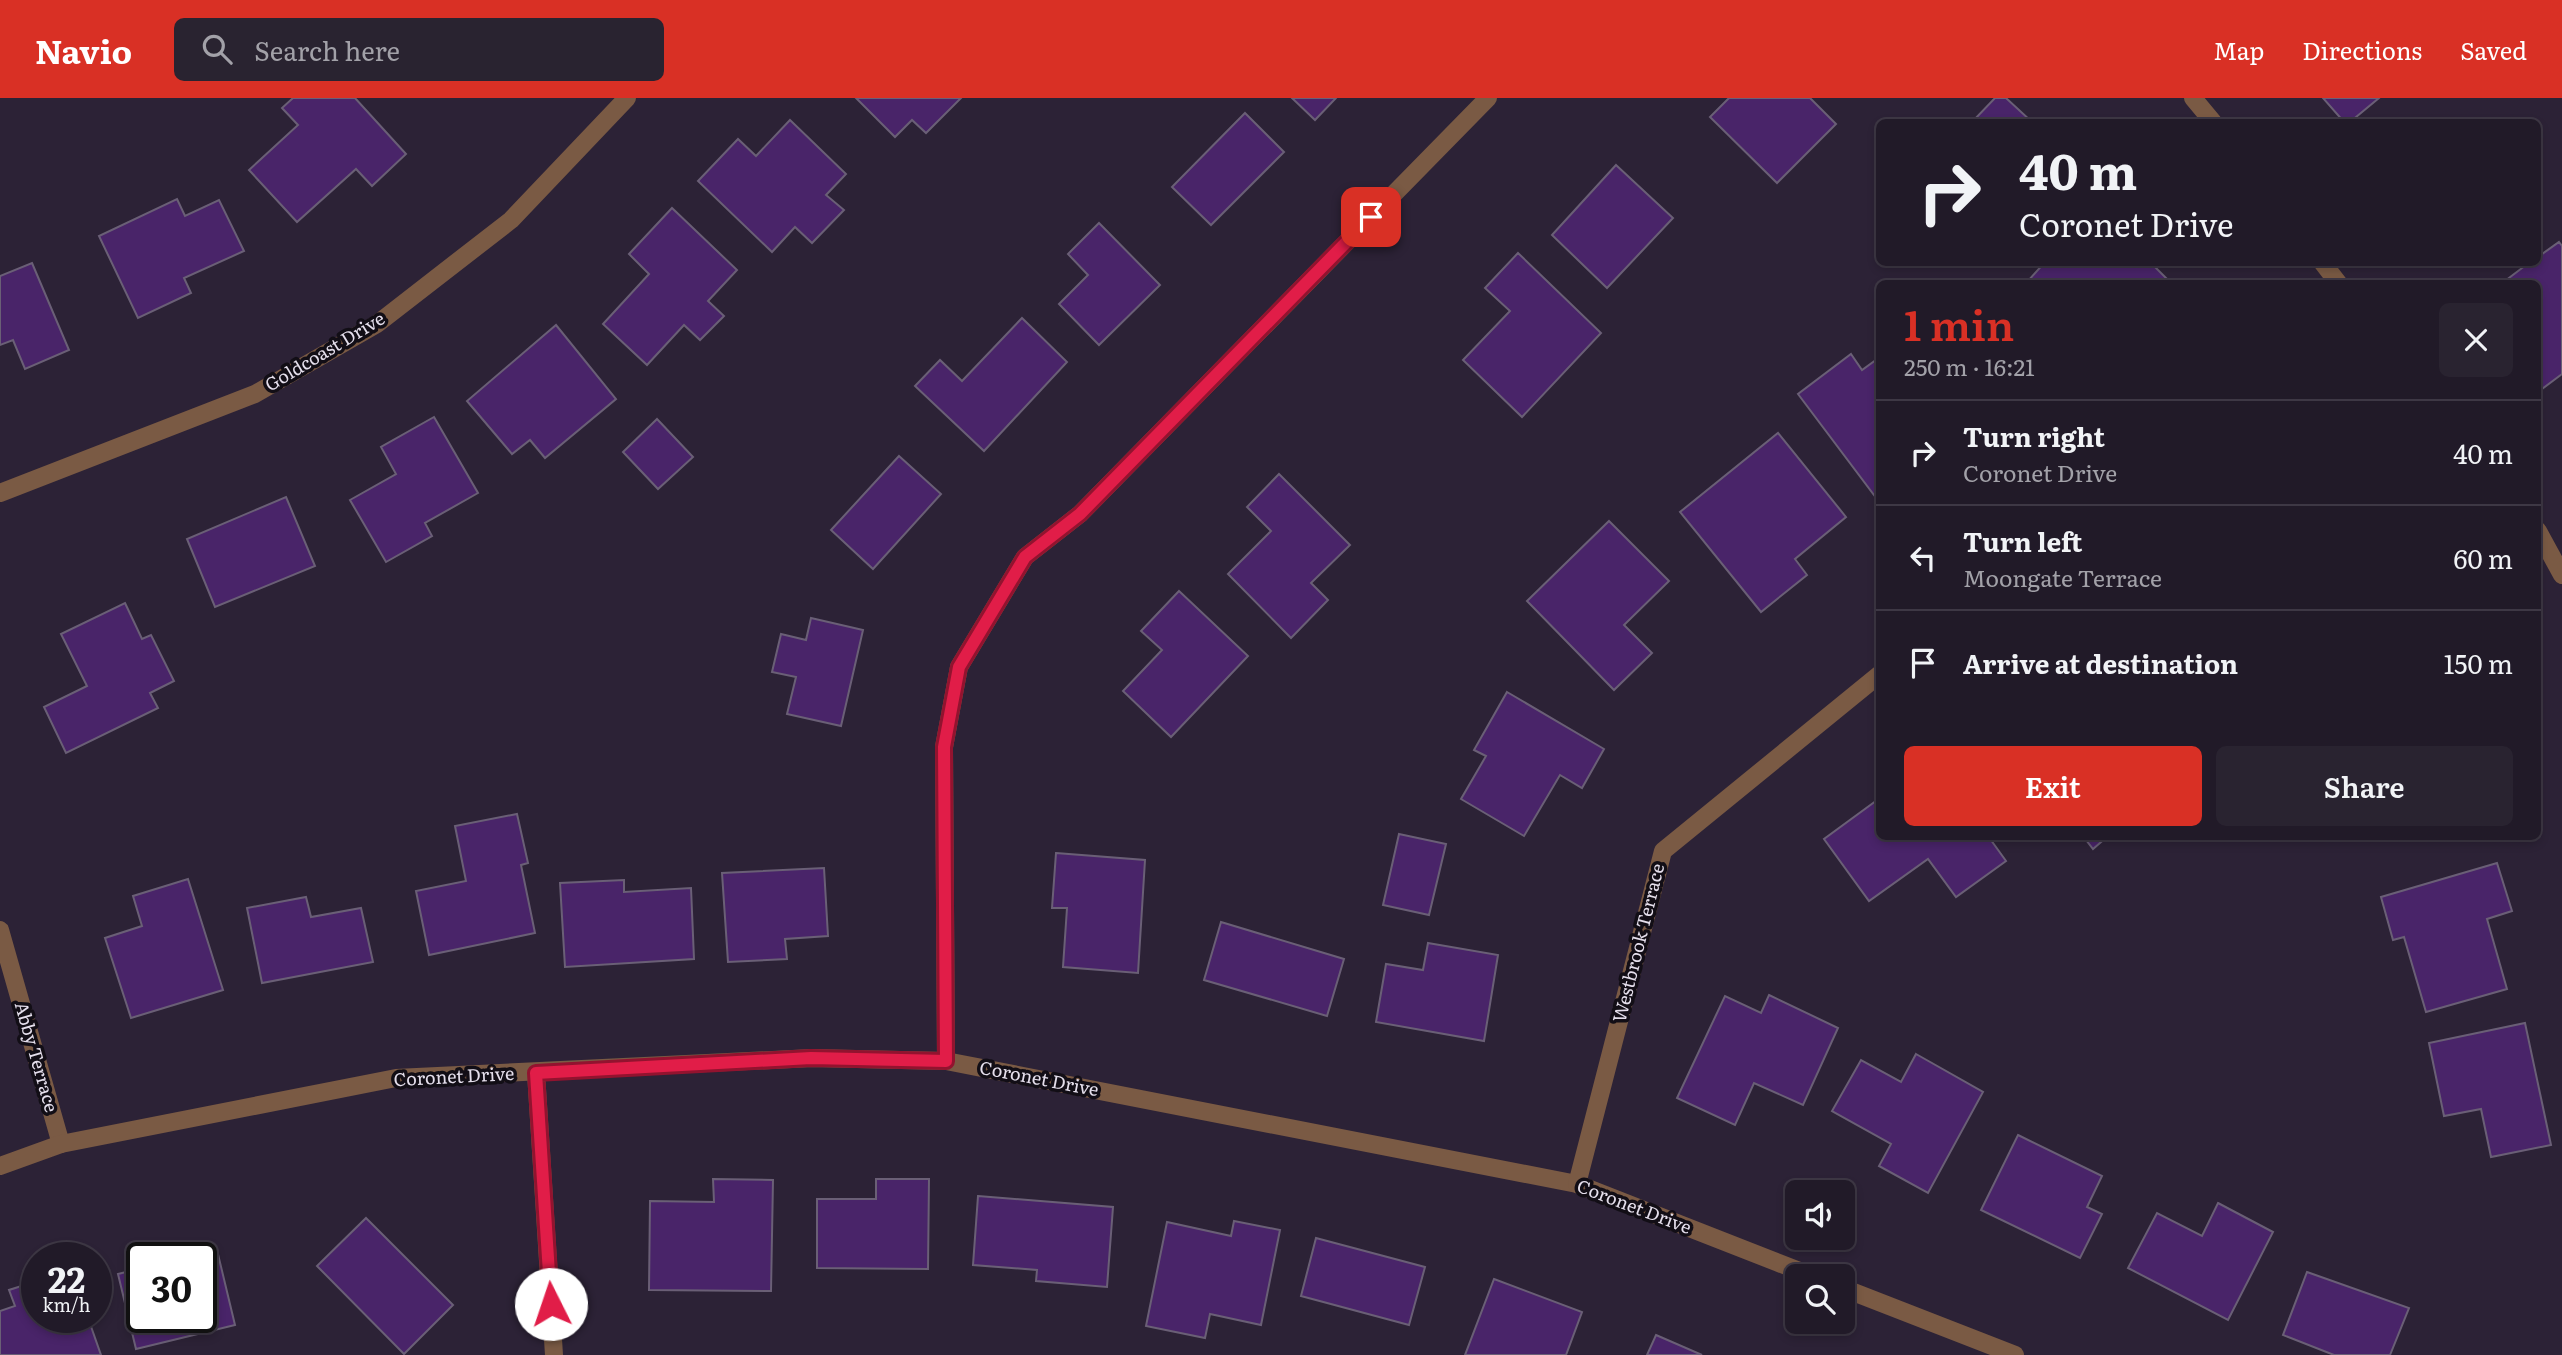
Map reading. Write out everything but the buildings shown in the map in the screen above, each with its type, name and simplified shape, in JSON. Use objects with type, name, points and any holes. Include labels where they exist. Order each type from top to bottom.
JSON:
[{"type":"street","name":"Goldcoast Drive","points":[[0,493],[256,394],[377,324],[511,220],[627,98]]},
{"type":"street","points":[[946,1061],[944,747],[959,667],[1025,557],[1080,514],[1488,98]]},
{"type":"street","points":[[2193,98],[2210,119]]},
{"type":"street","points":[[2325,266],[2336,280]]},
{"type":"street","points":[[2541,536],[2562,575]]},
{"type":"street","name":"Westbrook Terrace","points":[[1577,1184],[1663,851],[1876,677]]},
{"type":"street","name":"Abby Terrace","points":[[0,930],[61,1144]]},
{"type":"street","name":"Coronet Drive","points":[[0,1167],[61,1144],[396,1078],[811,1058],[946,1061],[1577,1184],[1785,1265]]},
{"type":"street","points":[[536,1073],[554,1355]]},
{"type":"street","points":[[1855,1293],[2015,1355]]},
{"type":"route","points":[[551,1304],[536,1073],[811,1058],[946,1061],[944,747],[959,667],[1025,557],[1080,514],[1371,217]]}]
